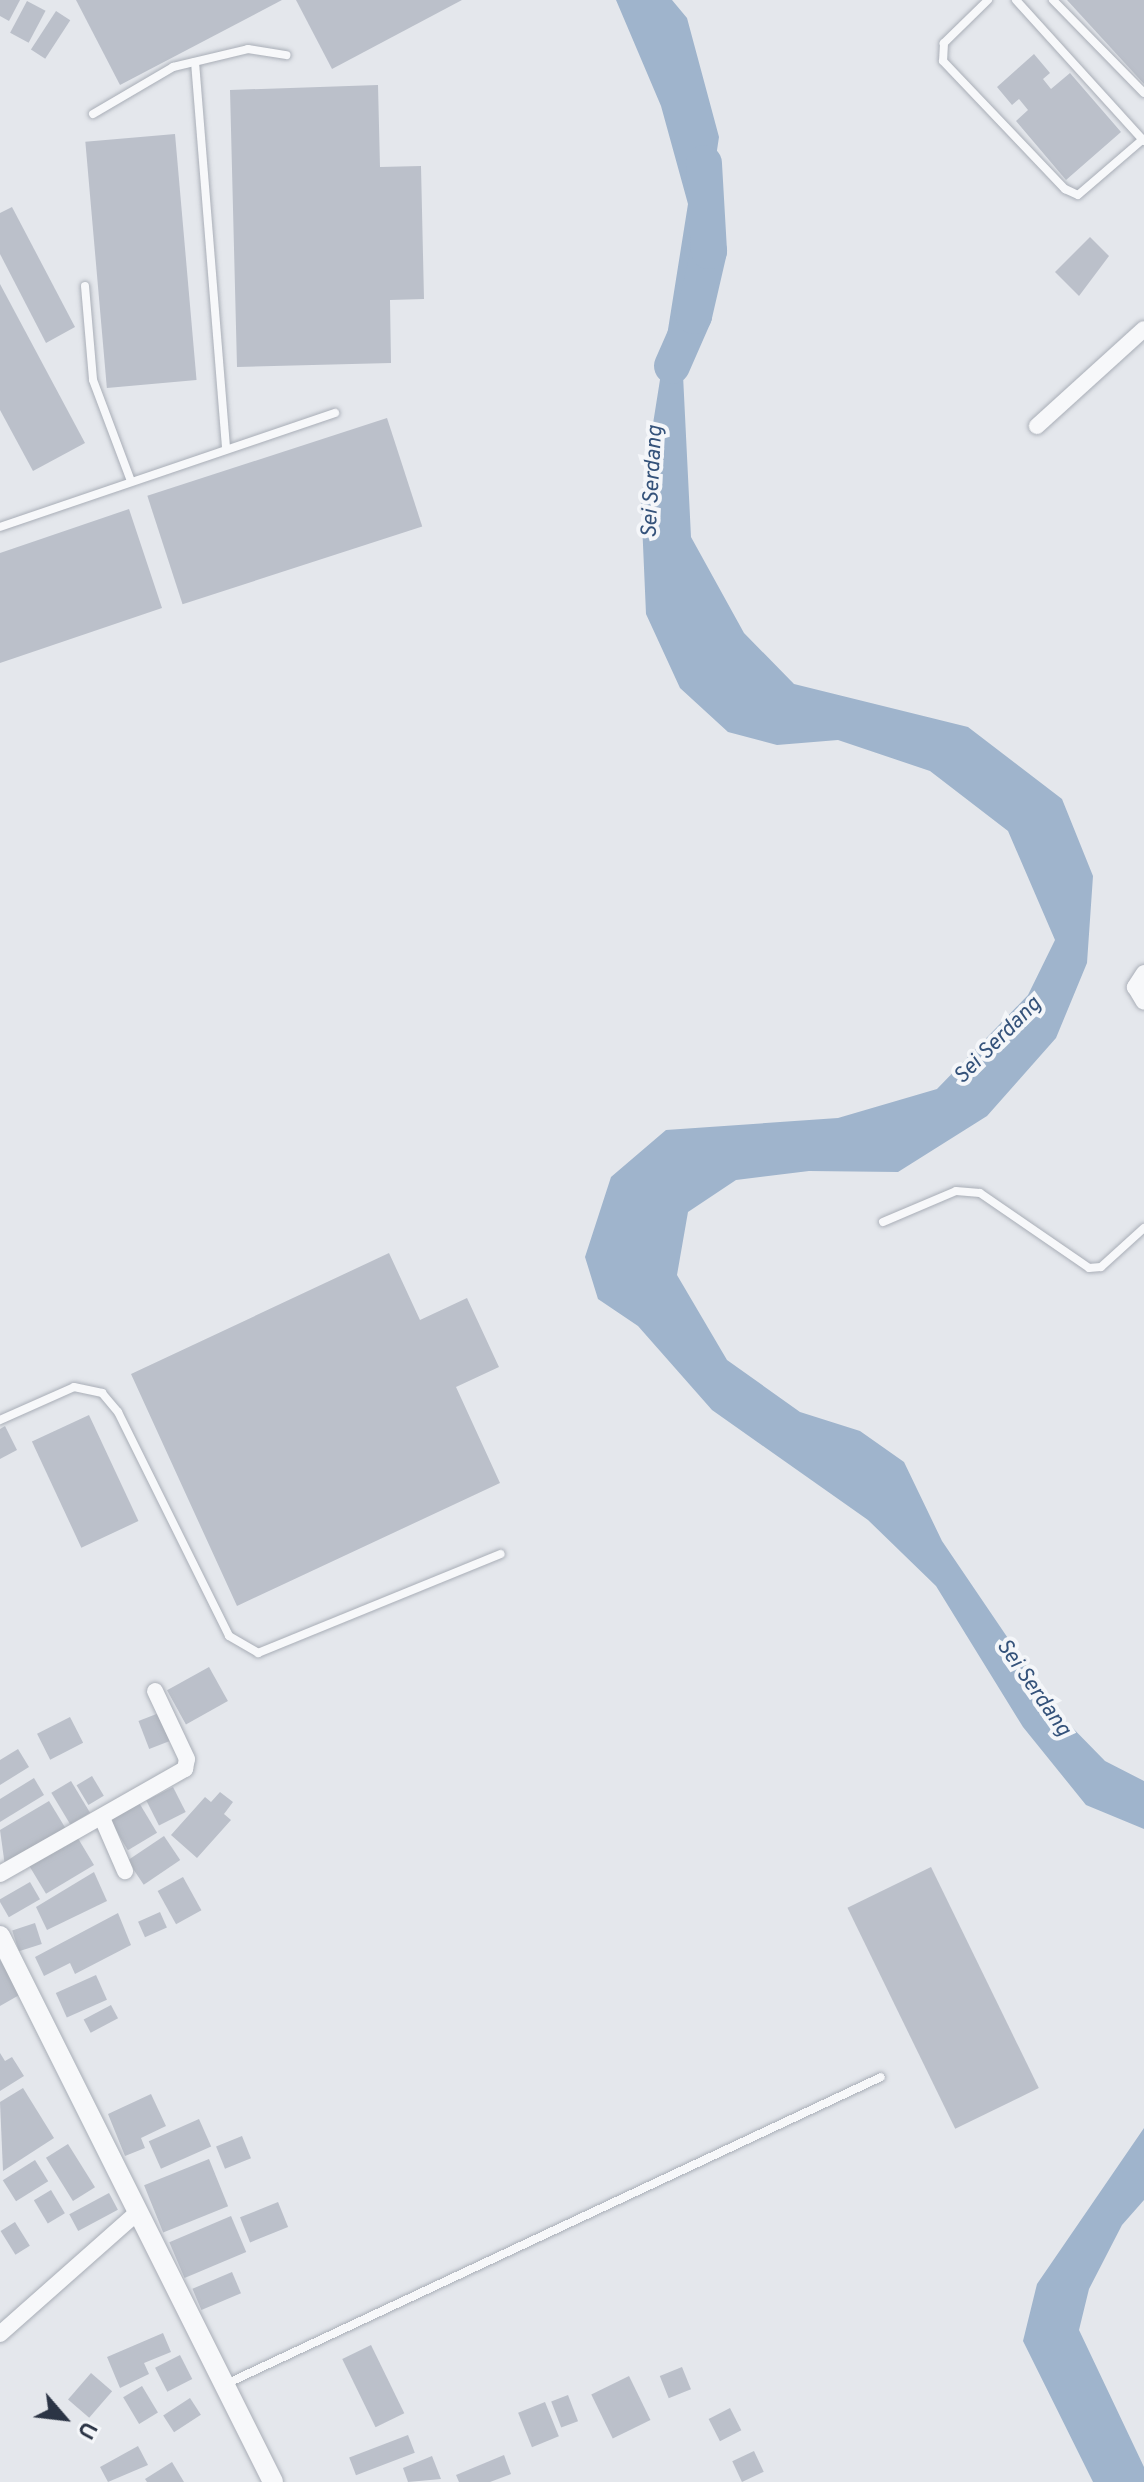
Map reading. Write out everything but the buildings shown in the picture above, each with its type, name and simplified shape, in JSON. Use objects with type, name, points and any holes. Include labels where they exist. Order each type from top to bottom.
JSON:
[{"type":"street","points":[[1037,426],[1144,329]]},
{"type":"street","points":[[1144,973],[1135,987],[1144,1002]]},
{"type":"street","points":[[0,1874],[102,1818],[187,1766],[155,1691]]},
{"type":"street","points":[[102,1818],[125,1871]]},
{"type":"street","points":[[0,1936],[273,2482]]},
{"type":"street","points":[[0,2334],[137,2213]]},
{"type":"lane","points":[[988,0],[944,43],[943,61],[1065,189],[1078,195],[1143,140],[1016,0]]},
{"type":"lane","points":[[1053,0],[1144,93]]},
{"type":"lane","points":[[93,114],[118,95],[195,62],[248,49],[287,55]]},
{"type":"lane","points":[[195,62],[226,449]]},
{"type":"lane","points":[[85,286],[93,380],[131,481]]},
{"type":"lane","points":[[0,527],[335,413]]},
{"type":"lane","points":[[883,1222],[956,1191],[980,1193],[1089,1268],[1101,1267],[1144,1228]]},
{"type":"lane","points":[[0,1420],[74,1387],[102,1393],[118,1412],[229,1636],[258,1653],[501,1554]]},
{"type":"lane","points":[[225,2384],[881,2077]]},
{"type":"water","points":[[616,0],[672,0],[687,18],[719,137],[683,375],[691,537],[744,633],[794,684],[968,727],[1062,799],[1093,876],[1087,963],[1056,1038],[987,1116],[898,1172],[809,1171],[736,1180],[688,1212],[677,1275],[727,1360],[800,1412],[860,1431],[904,1462],[942,1541],[1060,1715],[1105,1761],[1144,1781],[1144,1829],[1086,1805],[1023,1727],[936,1586],[868,1520],[712,1410],[638,1326],[598,1299],[585,1257],[611,1177],[666,1130],[838,1118],[937,1089],[1028,995],[1055,940],[1008,831],[930,771],[838,740],[777,745],[728,732],[680,688],[646,614],[641,499],[688,204],[661,106]]},
{"type":"water","points":[[1144,2128],[1144,2200],[1122,2225],[1089,2289],[1079,2330],[1144,2467],[1144,2482],[1093,2482],[1023,2341],[1037,2284]]},
{"type":"waterway","name":"Sei Serdang","points":[[672,366],[694,316],[709,251],[704,163]]}]
